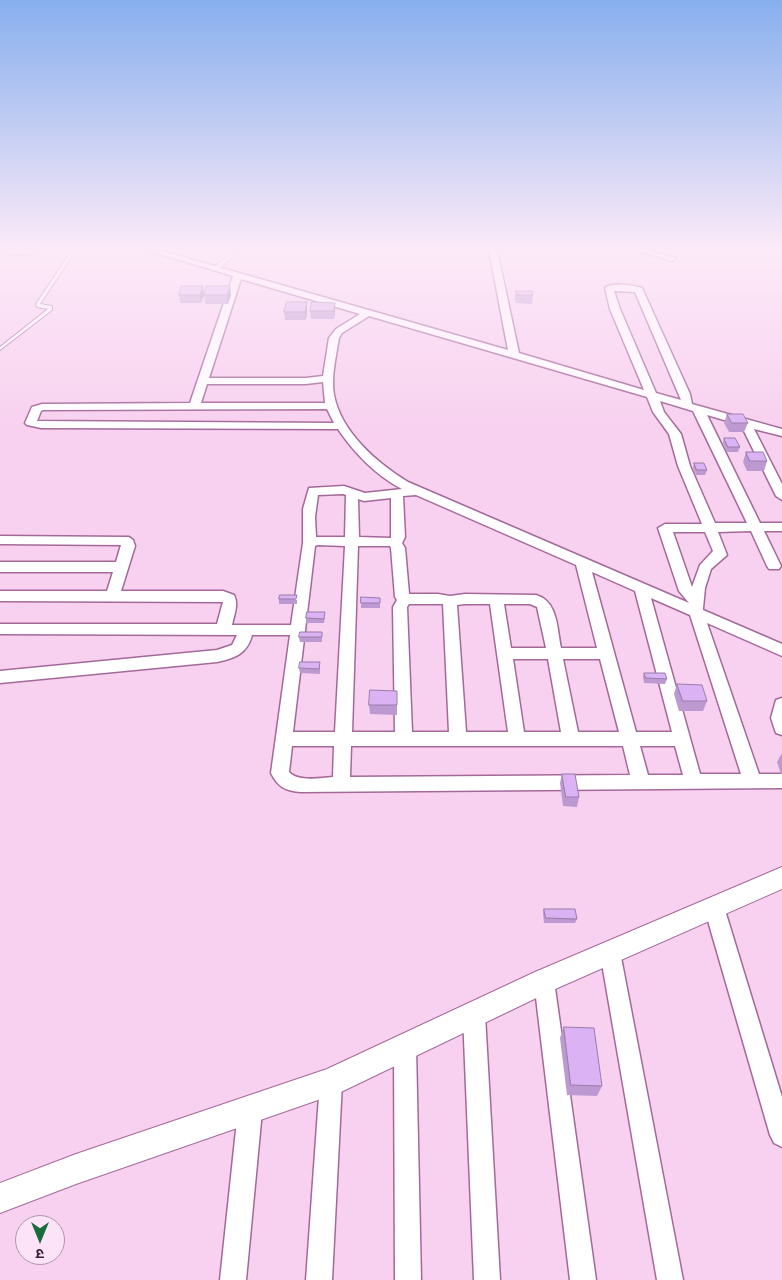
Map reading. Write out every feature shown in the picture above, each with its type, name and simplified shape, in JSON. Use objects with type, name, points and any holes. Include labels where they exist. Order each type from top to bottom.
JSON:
[{"type":"street","points":[[195,405],[226,310]]},
{"type":"street","points":[[357,310],[782,433]]},
{"type":"street","points":[[505,310],[514,355]]},
{"type":"street","points":[[617,310],[640,371],[659,412],[675,434],[684,466],[721,553],[706,566],[695,607]]},
{"type":"street","points":[[648,310],[685,394],[756,527],[774,566]]},
{"type":"street","points":[[368,313],[336,334],[332,347],[329,396],[332,406],[354,443],[380,468],[394,479],[417,491],[641,588],[695,607],[782,650]]},
{"type":"street","points":[[203,381],[312,381],[329,378]]},
{"type":"street","points":[[332,406],[40,407],[34,412],[31,423],[36,425],[343,426]]},
{"type":"street","points":[[746,423],[782,496]]},
{"type":"street","points":[[417,491],[368,497],[340,490],[318,490],[312,492],[310,542],[280,773],[283,780],[292,784],[782,781]]},
{"type":"street","points":[[397,492],[398,537],[396,543],[398,548],[401,594],[405,599]]},
{"type":"street","points":[[341,784],[352,541],[352,493]]},
{"type":"street","points":[[752,780],[695,607],[686,590],[665,530],[669,527],[782,527]]},
{"type":"street","points":[[0,540],[124,540],[129,544],[113,595]]},
{"type":"street","points":[[310,542],[396,543]]},
{"type":"street","points":[[582,562],[641,782]]},
{"type":"street","points":[[0,567],[121,567]]},
{"type":"street","points":[[641,588],[692,781]]},
{"type":"street","points":[[0,596],[223,596],[229,598],[230,602],[223,630]]},
{"type":"street","points":[[405,599],[443,599],[450,601],[465,598],[540,601],[546,611],[572,740]]},
{"type":"street","points":[[404,740],[400,607],[405,599]]},
{"type":"street","points":[[496,599],[517,740]]},
{"type":"street","points":[[450,601],[458,740]]},
{"type":"street","points":[[0,630],[299,630]]},
{"type":"street","points":[[0,677],[217,656],[237,650],[243,641],[245,630]]},
{"type":"street","points":[[504,654],[607,653]]},
{"type":"street","points":[[782,704],[779,718],[782,728]]},
{"type":"street","points":[[284,739],[680,739]]},
{"type":"street","points":[[0,1198],[76,1169],[331,1082],[544,981],[782,878]]},
{"type":"street","points":[[714,906],[782,1135]]},
{"type":"street","points":[[610,952],[670,1280]]},
{"type":"street","points":[[544,981],[583,1280]]},
{"type":"street","points":[[474,1015],[487,1280]]},
{"type":"street","points":[[405,1048],[408,1280]]},
{"type":"street","points":[[319,1280],[331,1082]]},
{"type":"street","points":[[233,1280],[250,1111]]},
{"type":"lane","points":[[0,349],[49,310]]},
{"type":"building","points":[[285,310],[305,310],[305,312],[284,312]]},
{"type":"building","points":[[310,310],[334,310],[334,311]]},
{"type":"building","points":[[727,414],[743,414],[748,423],[732,423]]},
{"type":"building","points":[[724,438],[735,438],[740,447],[728,447]]},
{"type":"building","points":[[746,452],[763,452],[767,461],[750,461]]},
{"type":"building","points":[[694,463],[704,463],[707,470],[697,470]]},
{"type":"building","points":[[280,595],[297,595],[296,599],[279,599]]},
{"type":"building","points":[[361,597],[380,598],[380,603],[361,603]]},
{"type":"building","points":[[307,612],[325,612],[324,619],[306,618]]},
{"type":"building","points":[[300,632],[322,632],[322,637],[299,637]]},
{"type":"building","points":[[300,662],[320,662],[319,669],[299,668]]},
{"type":"building","points":[[644,673],[665,673],[667,679],[646,678]]},
{"type":"building","points":[[677,684],[702,685],[707,701],[683,701]]},
{"type":"building","points":[[370,690],[397,691],[397,705],[369,705]]},
{"type":"building","points":[[562,774],[575,774],[579,797],[566,797]]},
{"type":"building","points":[[544,909],[575,909],[577,919],[546,918]]},
{"type":"building","points":[[564,1027],[594,1028],[602,1086],[571,1085]]}]
